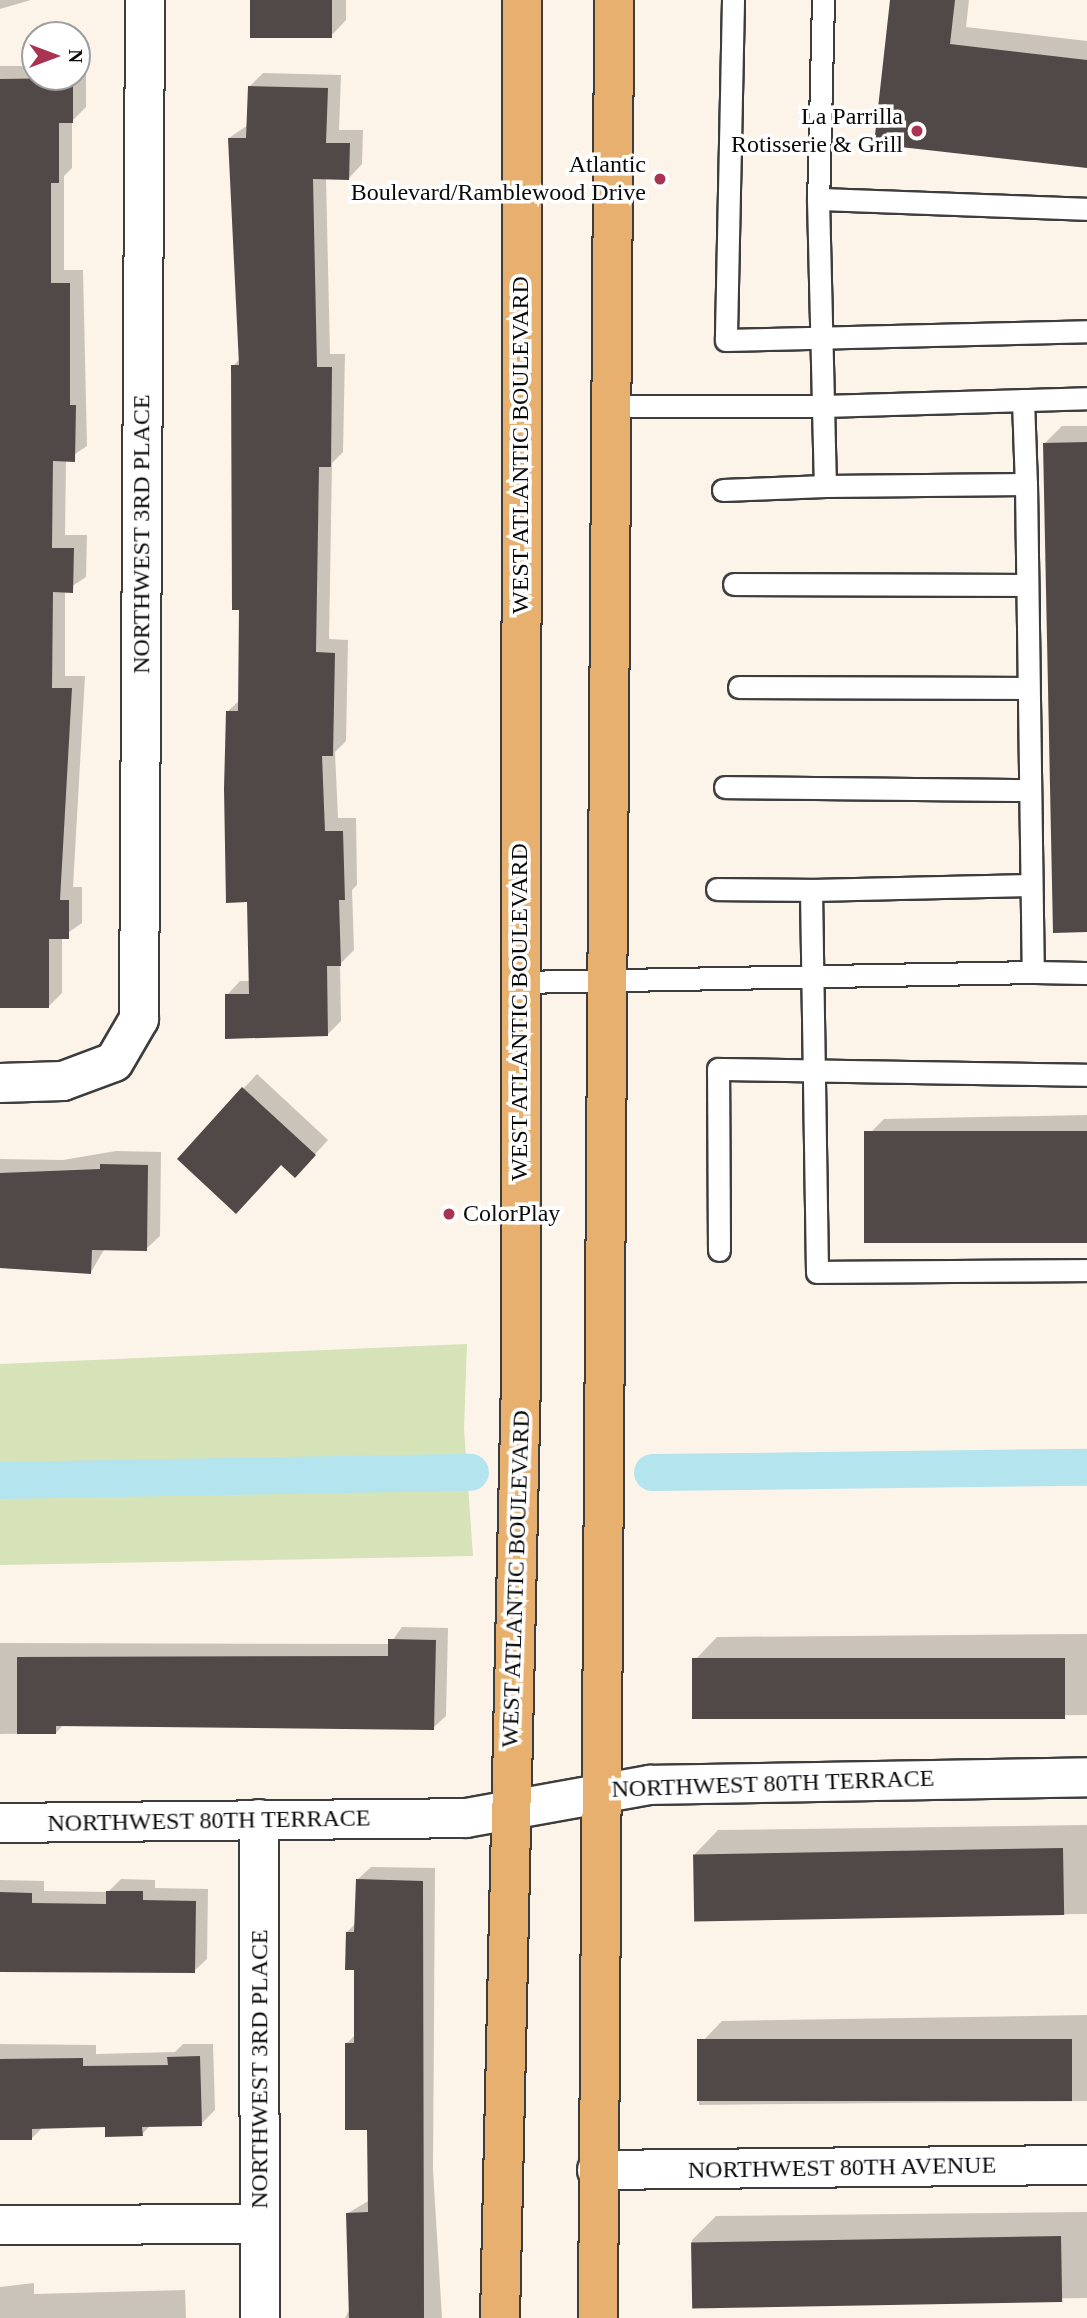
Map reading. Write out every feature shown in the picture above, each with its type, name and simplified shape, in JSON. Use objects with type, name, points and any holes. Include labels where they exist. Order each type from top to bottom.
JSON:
[{"type":"main road","name":"WEST ATLANTIC BOULEVARD","points":[[500,2318],[521,1380],[519,982],[522,0]]},
{"type":"main road","points":[[598,2318],[597,2170],[606,1592],[614,0]]},
{"type":"street","name":"NORTHWEST 3RD PLACE","points":[[0,1083],[63,1081],[114,1062],[139,1019],[145,0]]},
{"type":"street","name":"NORTHWEST 80TH TERRACE","points":[[0,1823],[466,1818],[602,1789],[1087,1777]]},
{"type":"street","name":"NORTHWEST 3RD PLACE","points":[[259,1819],[260,2318]]},
{"type":"street","name":"NORTHWEST 80TH AVENUE","points":[[597,2170],[1087,2165]]},
{"type":"street","points":[[0,2225],[260,2224]]},
{"type":"lane","points":[[733,0],[726,340],[1087,331]]},
{"type":"lane","points":[[823,0],[818,338],[825,486]]},
{"type":"lane","points":[[818,199],[1087,209]]},
{"type":"lane","points":[[611,407],[823,407],[1087,398]]},
{"type":"lane","points":[[1023,400],[1033,972]]},
{"type":"lane","points":[[723,490],[1026,484]]},
{"type":"lane","points":[[734,584],[1025,585]]},
{"type":"lane","points":[[739,687],[1027,688]]},
{"type":"lane","points":[[724,787],[1029,790]]},
{"type":"lane","points":[[717,889],[811,890],[1031,885]]},
{"type":"lane","points":[[811,890],[817,1073],[817,1272],[1087,1270]]},
{"type":"lane","points":[[519,982],[609,983],[813,973],[1087,973]]},
{"type":"lane","points":[[719,1250],[718,1069],[817,1073],[1087,1075]]},
{"type":"green space","points":[[467,1344],[464,1429],[473,1556],[0,1565],[0,1364]]},
{"type":"building","points":[[250,0],[332,0],[332,38],[250,38]]},
{"type":"building","points":[[890,0],[955,0],[950,44],[1087,60],[1087,168],[874,144]]},
{"type":"building","points":[[0,79],[21,79],[21,91],[73,91],[73,123],[59,123],[59,183],[51,183],[51,283],[70,283],[70,405],[76,405],[75,462],[53,461],[52,548],[74,548],[73,593],[53,592],[52,688],[72,688],[60,900],[69,900],[69,939],[49,939],[49,1008],[0,1008]]},
{"type":"building","points":[[248,86],[328,88],[326,143],[350,143],[349,180],[313,179],[317,367],[332,367],[331,467],[319,467],[316,652],[335,653],[333,756],[322,756],[325,831],[343,831],[345,900],[339,900],[341,966],[327,966],[328,1036],[225,1039],[225,994],[249,994],[247,902],[226,903],[224,789],[226,711],[238,711],[239,610],[232,610],[231,365],[239,365],[228,138],[246,138]]},
{"type":"building","points":[[1087,442],[1087,932],[1053,933],[1043,443]]},
{"type":"building","points":[[242,1087],[316,1155],[295,1178],[281,1165],[236,1214],[177,1159]]},
{"type":"building","points":[[864,1131],[1087,1131],[1087,1243],[864,1243]]},
{"type":"building","points":[[100,1164],[148,1165],[147,1251],[92,1250],[91,1274],[0,1268],[0,1173],[100,1169]]},
{"type":"building","points":[[388,1639],[436,1640],[434,1730],[56,1726],[56,1734],[17,1734],[17,1657],[388,1656]]},
{"type":"building","points":[[692,1658],[1065,1658],[1065,1719],[692,1719]]},
{"type":"building","points":[[1063,1848],[1064,1915],[694,1921],[693,1854]]},
{"type":"building","points":[[356,1879],[423,1881],[424,2318],[349,2318],[346,2213],[368,2212],[367,2130],[345,2130],[345,2043],[354,2043],[354,1970],[345,1970],[346,1932],[354,1932]]},
{"type":"building","points":[[106,1891],[143,1891],[143,1900],[196,1901],[195,1973],[0,1972],[0,1892],[32,1893],[32,1903],[106,1904]]},
{"type":"building","points":[[697,2039],[1072,2039],[1072,2101],[697,2101]]},
{"type":"building","points":[[200,2056],[202,2126],[142,2127],[143,2136],[105,2137],[105,2127],[32,2129],[32,2140],[0,2140],[0,2059],[83,2058],[83,2066],[168,2065],[167,2057]]},
{"type":"building","points":[[1061,2236],[1062,2302],[692,2308],[691,2242]]},
{"type":"waterway","points":[[652,1472],[1087,1467]]},
{"type":"waterway","points":[[0,1480],[470,1472]]},
{"type":"place","name":"La Parrilla Rotisserie & Grill","points":[[917,131]]},
{"type":"place","name":"Atlantic Boulevard/Ramblewood Drive","points":[[660,179]]},
{"type":"place","name":"ColorPlay","points":[[449,1214]]}]
